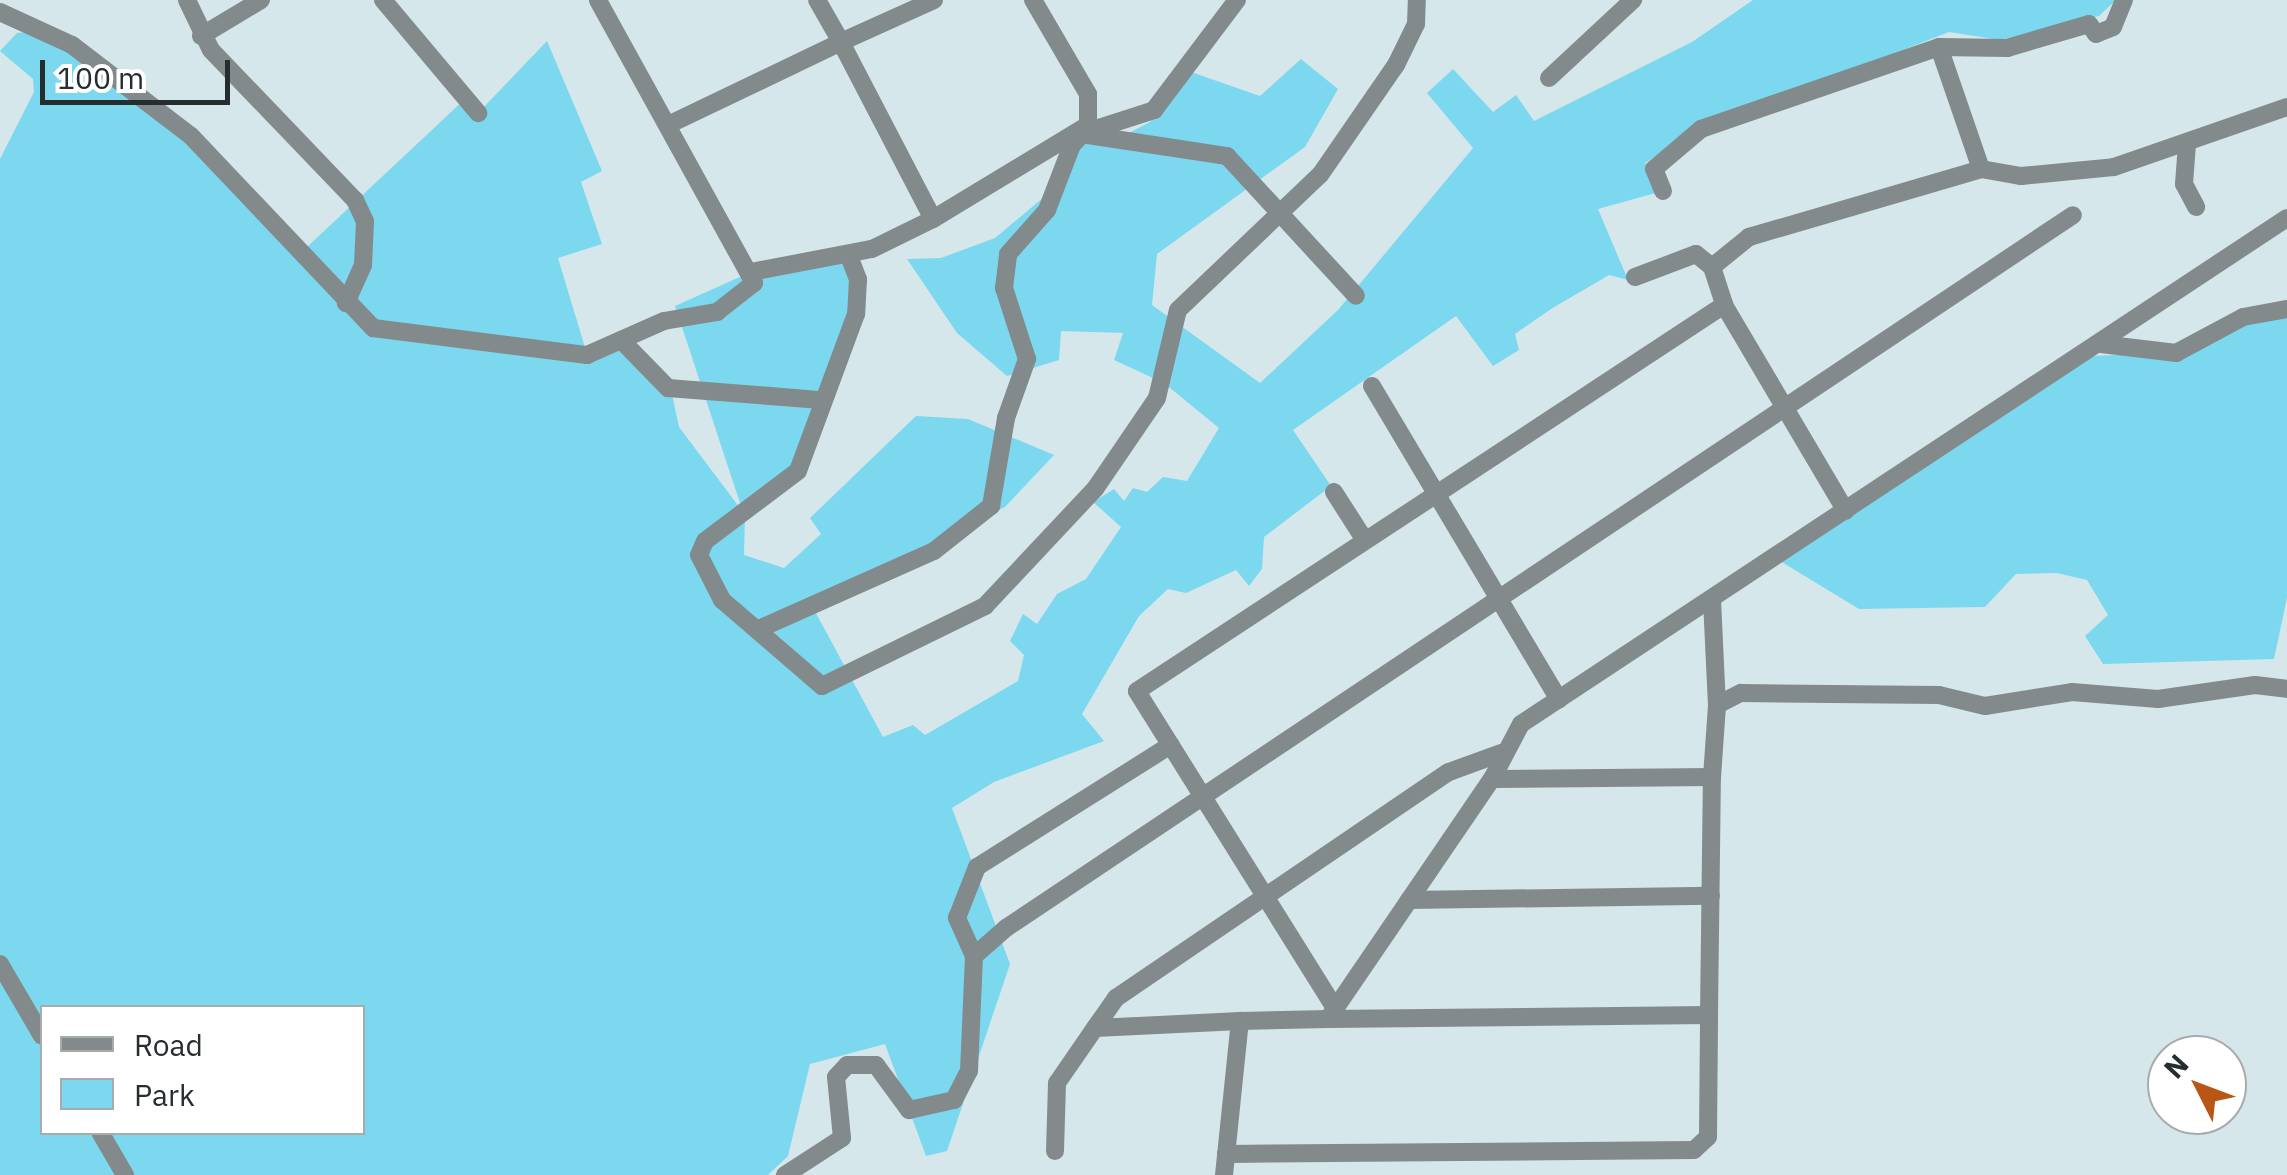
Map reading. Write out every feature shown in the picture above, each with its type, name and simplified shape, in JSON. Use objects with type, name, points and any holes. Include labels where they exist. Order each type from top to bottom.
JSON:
[{"type":"street","points":[[188,0],[201,36],[355,200],[365,222],[364,265],[346,304]]},
{"type":"street","points":[[201,36],[261,0]]},
{"type":"street","points":[[383,0],[478,113]]},
{"type":"street","points":[[0,12],[72,45],[191,136],[364,322],[394,333],[559,354],[625,344],[664,321],[743,298],[754,284],[670,124],[598,0]]},
{"type":"street","points":[[817,0],[933,219]]},
{"type":"street","points":[[670,124],[934,0]]},
{"type":"street","points":[[761,628],[934,551],[992,506],[1006,418],[1027,358],[1003,270],[1047,210],[1066,154],[1083,133],[1088,94],[1033,0]]},
{"type":"street","points":[[750,272],[849,256],[900,240],[1040,150],[1154,110],[1237,0]]},
{"type":"street","points":[[849,256],[858,280],[856,314],[819,400],[808,451],[789,483],[700,548],[712,589],[761,628],[822,686],[985,606],[1126,448],[1164,383],[1178,310],[1320,175],[1396,65],[1416,24],[1417,0]]},
{"type":"street","points":[[1549,78],[1633,0]]},
{"type":"street","points":[[1663,191],[1654,169],[1701,129],[1940,47],[2007,48],[2089,24],[2096,34],[2113,27],[2124,0]]},
{"type":"street","points":[[1940,47],[1981,169]]},
{"type":"street","points":[[1712,266],[1750,237],[1981,169],[2021,176],[2114,167],[2287,107]]},
{"type":"street","points":[[1083,133],[1112,145],[1227,156],[1284,210],[1356,296]]},
{"type":"street","points":[[2187,144],[2184,184],[2196,208]]},
{"type":"street","points":[[974,956],[1205,794],[2073,215]]},
{"type":"street","points":[[1330,1012],[1492,779],[1501,754],[1522,724],[2287,218]]},
{"type":"street","points":[[1635,277],[1696,254],[1712,266],[1724,305],[1846,511]]},
{"type":"street","points":[[1330,1012],[1272,897],[1137,691],[1724,305]]},
{"type":"street","points":[[2101,344],[2176,353],[2244,316],[2287,309]]},
{"type":"street","points":[[625,344],[668,388],[819,400]]},
{"type":"street","points":[[1372,386],[1559,700]]},
{"type":"street","points":[[1334,492],[1364,539]]},
{"type":"street","points":[[1240,1021],[1223,1168],[1694,1150],[1708,1137],[1712,778],[1717,705],[1712,600]]},
{"type":"street","points":[[1717,705],[1742,692],[1939,694],[1985,706],[2072,692],[2158,699],[2255,685],[2287,689]]},
{"type":"street","points":[[785,1175],[842,1138],[836,1078],[847,1065],[876,1065],[909,1110],[954,1100],[969,1071],[974,956],[958,918],[977,866],[1171,745]]},
{"type":"street","points":[[1054,1151],[1056,1084],[1116,998],[1272,897],[1449,772],[1501,754]]},
{"type":"street","points":[[1492,779],[1712,778]]},
{"type":"street","points":[[1409,900],[1710,896]]},
{"type":"street","points":[[0,964],[40,1033]]},
{"type":"street","points":[[1096,1028],[1330,1012],[1709,1015]]},
{"type":"street","points":[[102,1135],[125,1175]]},
{"type":"green space","points":[[1753,0],[2116,0],[2099,16],[2000,40],[1949,32],[1701,129],[1645,163],[1663,191],[1598,209],[1628,280],[1609,275],[1551,309],[1515,334],[1519,350],[1493,366],[1456,316],[1293,430],[1331,486],[1264,537],[1262,569],[1249,586],[1236,570],[1186,593],[1168,589],[1139,616],[1082,714],[1104,741],[994,782],[952,808],[1010,964],[947,1151],[926,1156],[885,1044],[810,1064],[788,1156],[768,1175],[0,1175],[0,159],[34,92],[33,79],[0,51],[17,33],[35,31],[116,77],[306,248],[466,98],[479,112],[547,41],[602,171],[581,182],[602,244],[558,258],[587,354],[619,347],[671,390],[679,427],[743,512],[675,306],[751,272],[849,256],[858,279],[807,451],[745,515],[744,555],[784,568],[821,534],[810,518],[916,416],[968,419],[1054,455],[1005,507],[811,604],[883,737],[913,725],[925,735],[1018,681],[1024,655],[1010,641],[1023,614],[1037,624],[1057,594],[1086,579],[1121,527],[1093,502],[1114,489],[1124,501],[1133,488],[1147,492],[1163,477],[1187,481],[1219,428],[1164,383],[1114,360],[1123,333],[1061,331],[1059,360],[1007,376],[957,333],[907,259],[941,258],[995,238],[1069,176],[1083,133],[1113,141],[1150,122],[1191,72],[1260,96],[1301,59],[1338,89],[1305,147],[1157,254],[1152,305],[1260,383],[1338,310],[1473,148],[1427,93],[1453,69],[1493,112],[1516,95],[1534,121],[1692,42]]},
{"type":"green space","points":[[2287,315],[2287,598],[2274,659],[2103,664],[2085,636],[2108,615],[2087,580],[2057,573],[2016,574],[1985,607],[1859,609],[1775,558],[2088,356],[2176,353],[2249,320]]}]
